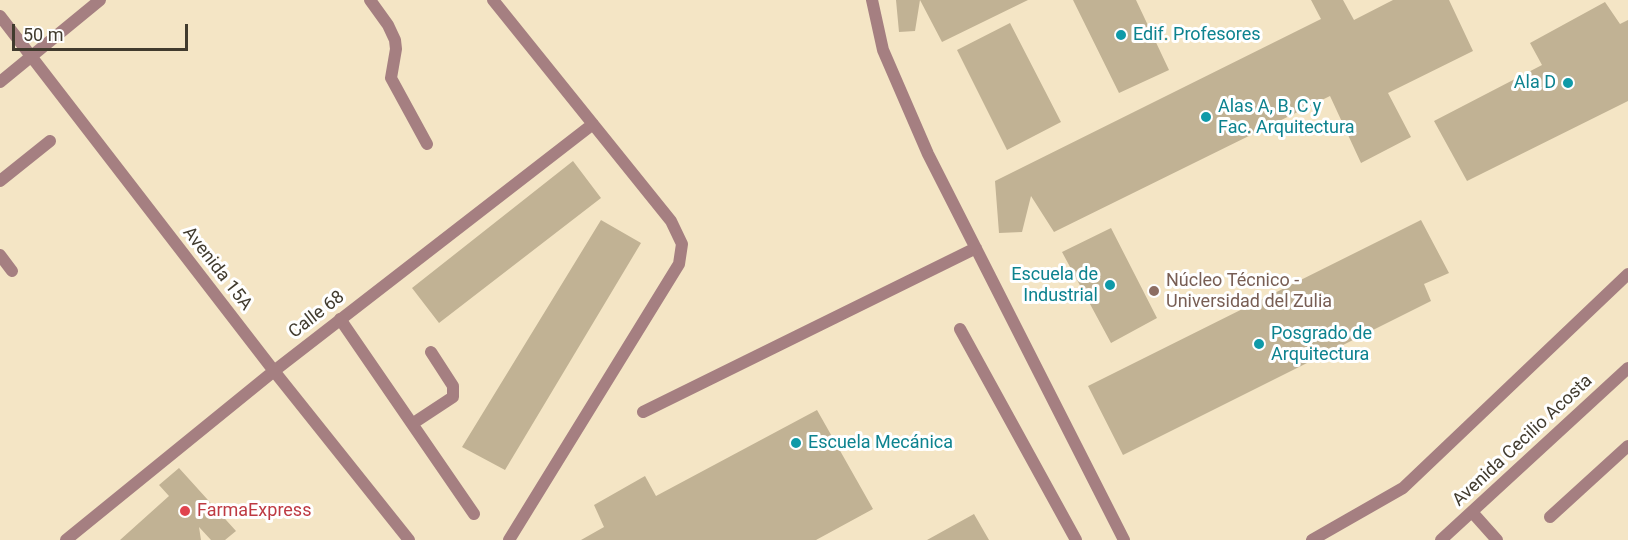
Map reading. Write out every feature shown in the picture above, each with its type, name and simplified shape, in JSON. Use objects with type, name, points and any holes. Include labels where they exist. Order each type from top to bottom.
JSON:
[{"type":"street","points":[[0,82],[100,0]]},
{"type":"street","points":[[370,0],[388,25],[395,40],[396,49],[391,78],[427,144]]},
{"type":"street","points":[[493,0],[671,221],[682,244],[679,264],[508,540]]},
{"type":"street","points":[[872,0],[883,50],[928,154],[1124,540]]},
{"type":"street","name":"Avenida 15A","points":[[0,16],[274,371],[409,540]]},
{"type":"street","name":"Calle 68","points":[[66,540],[274,371],[593,124]]},
{"type":"street","points":[[0,181],[50,141]]},
{"type":"street","points":[[643,412],[976,248]]},
{"type":"street","points":[[0,255],[12,270]]},
{"type":"street","points":[[1312,540],[1403,488],[1628,274]]},
{"type":"street","points":[[340,319],[474,514]]},
{"type":"street","points":[[960,329],[1076,540]]},
{"type":"street","points":[[412,424],[453,397],[453,386],[431,352]]},
{"type":"street","name":"Avenida Cecilio Acosta","points":[[1441,540],[1628,368]]},
{"type":"street","points":[[1550,517],[1628,446]]},
{"type":"street","points":[[1472,512],[1497,540]]},
{"type":"building","points":[[896,0],[920,0],[915,31],[899,32]]},
{"type":"building","points":[[920,0],[1028,0],[942,42]]},
{"type":"building","name":"Edif. Profesores","points":[[1073,0],[1136,0],[1169,70],[1119,93]]},
{"type":"building","name":"Alas A, B, C y Fac. Arquitectura","points":[[1311,0],[1343,0],[1354,20],[1393,0],[1449,0],[1473,51],[1388,93],[1411,137],[1361,163],[1330,96],[1054,232],[1031,196],[1022,232],[999,233],[995,181],[1321,19]]},
{"type":"building","name":"Ala D","points":[[1605,2],[1620,24],[1628,20],[1628,101],[1467,181],[1434,121],[1542,65],[1530,43]]},
{"type":"building","points":[[1010,23],[1061,122],[1007,150],[957,50]]},
{"type":"building","points":[[573,161],[601,198],[439,323],[412,288]]},
{"type":"building","points":[[601,220],[641,243],[505,470],[462,447]]},
{"type":"building","name":"Posgrado de Arquitectura","points":[[1421,220],[1449,273],[1424,284],[1431,301],[1123,455],[1088,386]]},
{"type":"building","name":"Escuela de Industrial","points":[[1111,228],[1157,318],[1111,343],[1062,252]]},
{"type":"building","name":"Escuela Mecánica","points":[[817,410],[873,509],[816,540],[581,540],[604,527],[594,505],[645,476],[656,496]]},
{"type":"building","name":"FarmaExpress","points":[[179,468],[236,531],[225,540],[211,540],[199,527],[201,540],[120,540],[169,496],[159,485]]},
{"type":"building","points":[[974,514],[989,540],[927,540]]},
{"type":"place","name":"Edif. Profesores","points":[[1121,35]]},
{"type":"place","name":"Ala D","points":[[1568,83]]},
{"type":"place","name":"Alas A, B, C y Fac. Arquitectura","points":[[1206,117]]},
{"type":"place","name":"Escuela de Industrial","points":[[1110,285]]},
{"type":"place","name":"Núcleo Técnico - Universidad del Zulia","points":[[1154,291]]},
{"type":"place","name":"Posgrado de Arquitectura","points":[[1259,344]]},
{"type":"place","name":"Escuela Mecánica","points":[[796,443]]},
{"type":"place","name":"FarmaExpress","points":[[185,511]]}]
